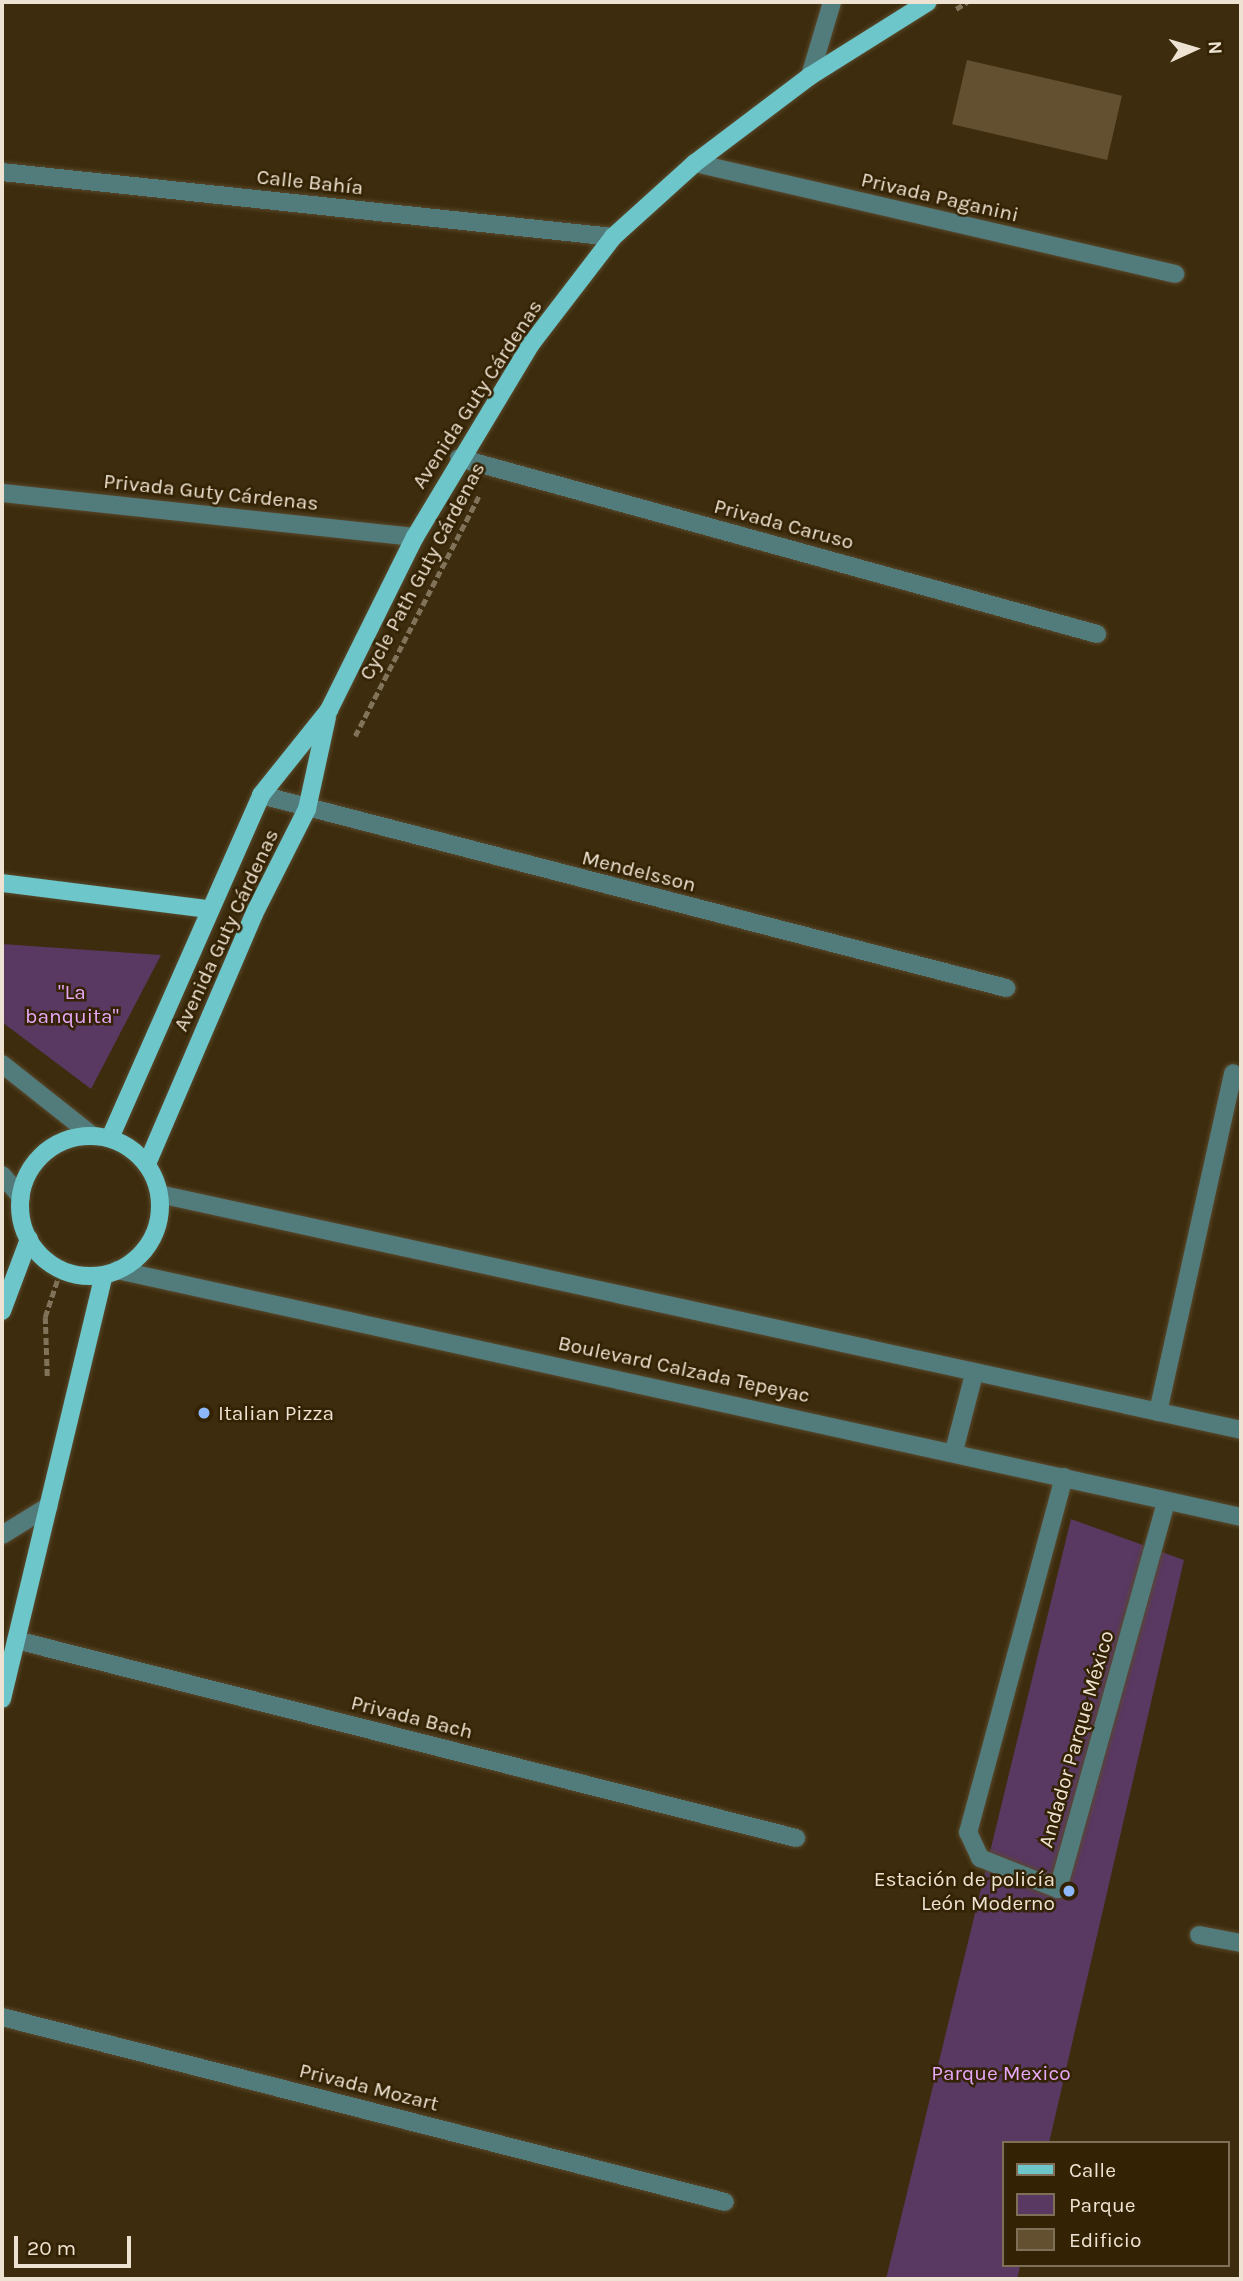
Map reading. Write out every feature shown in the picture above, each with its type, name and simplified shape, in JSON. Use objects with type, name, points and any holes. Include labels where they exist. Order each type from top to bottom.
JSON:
[{"type":"main road","name":"Avenida Guty Cárdenas","points":[[102,1137],[261,795],[328,710],[415,537],[460,458],[531,344],[614,237],[695,163],[810,76],[928,2]]},
{"type":"main road","name":"Avenida Guty Cárdenas","points":[[136,1258],[159,1218],[153,1179],[254,914],[307,809],[328,710]]},
{"type":"main road","points":[[2,883],[207,909]]},
{"type":"main road","points":[[2,1311],[29,1239],[21,1197],[45,1152],[102,1137],[153,1179]]},
{"type":"main road","points":[[29,1239],[61,1269],[110,1274],[136,1258]]},
{"type":"main road","points":[[2,1699],[48,1506],[110,1274]]},
{"type":"street","points":[[810,76],[832,2]]},
{"type":"street","name":"Privada Paganini","points":[[695,163],[1175,274]]},
{"type":"street","name":"Calle Bahía","points":[[2,172],[614,237]]},
{"type":"street","name":"Privada Caruso","points":[[460,458],[1097,634]]},
{"type":"street","name":"Privada Guty Cárdenas","points":[[2,494],[415,537]]},
{"type":"street","name":"Mendelsson","points":[[261,795],[1006,988]]},
{"type":"street","points":[[2,1064],[102,1137]]},
{"type":"street","points":[[1158,1412],[1233,1073]]},
{"type":"street","points":[[2,1175],[21,1197]]},
{"type":"street","points":[[153,1179],[974,1374],[1241,1430]]},
{"type":"street","name":"Boulevard Calzada Tepeyac","points":[[110,1274],[954,1451],[1241,1517]]},
{"type":"street","points":[[954,1451],[974,1374]]},
{"type":"street","name":"Andador Parque México","points":[[1064,1477],[968,1832],[980,1858],[1058,1889],[1166,1501]]},
{"type":"street","points":[[2,1535],[48,1506]]},
{"type":"street","name":"Privada Bach","points":[[16,1640],[796,1838]]},
{"type":"street","points":[[1199,1935],[1241,1943]]},
{"type":"street","name":"Privada Mozart","points":[[2,2017],[725,2202]]},
{"type":"path","points":[[944,17],[967,2]]},
{"type":"path","name":"Cycle Path Guty Cárdenas","points":[[353,740],[494,468]]},
{"type":"path","points":[[136,1258],[159,1218],[153,1179]]},
{"type":"green space","name":"\"La banquita\"","points":[[2,944],[161,955],[91,1089],[2,1022]]},
{"type":"green space","name":"Parque Mexico","points":[[1071,1519],[1184,1560],[1049,2141],[1002,2141],[1002,2267],[1020,2267],[1019,2271],[1017,2279],[886,2279]]},
{"type":"building","points":[[967,60],[1122,96],[1107,160],[952,124]]},
{"type":"place","name":"Italian Pizza","points":[[204,1413]]},
{"type":"place","name":"Estación de policía León Moderno","points":[[1069,1891]]}]
